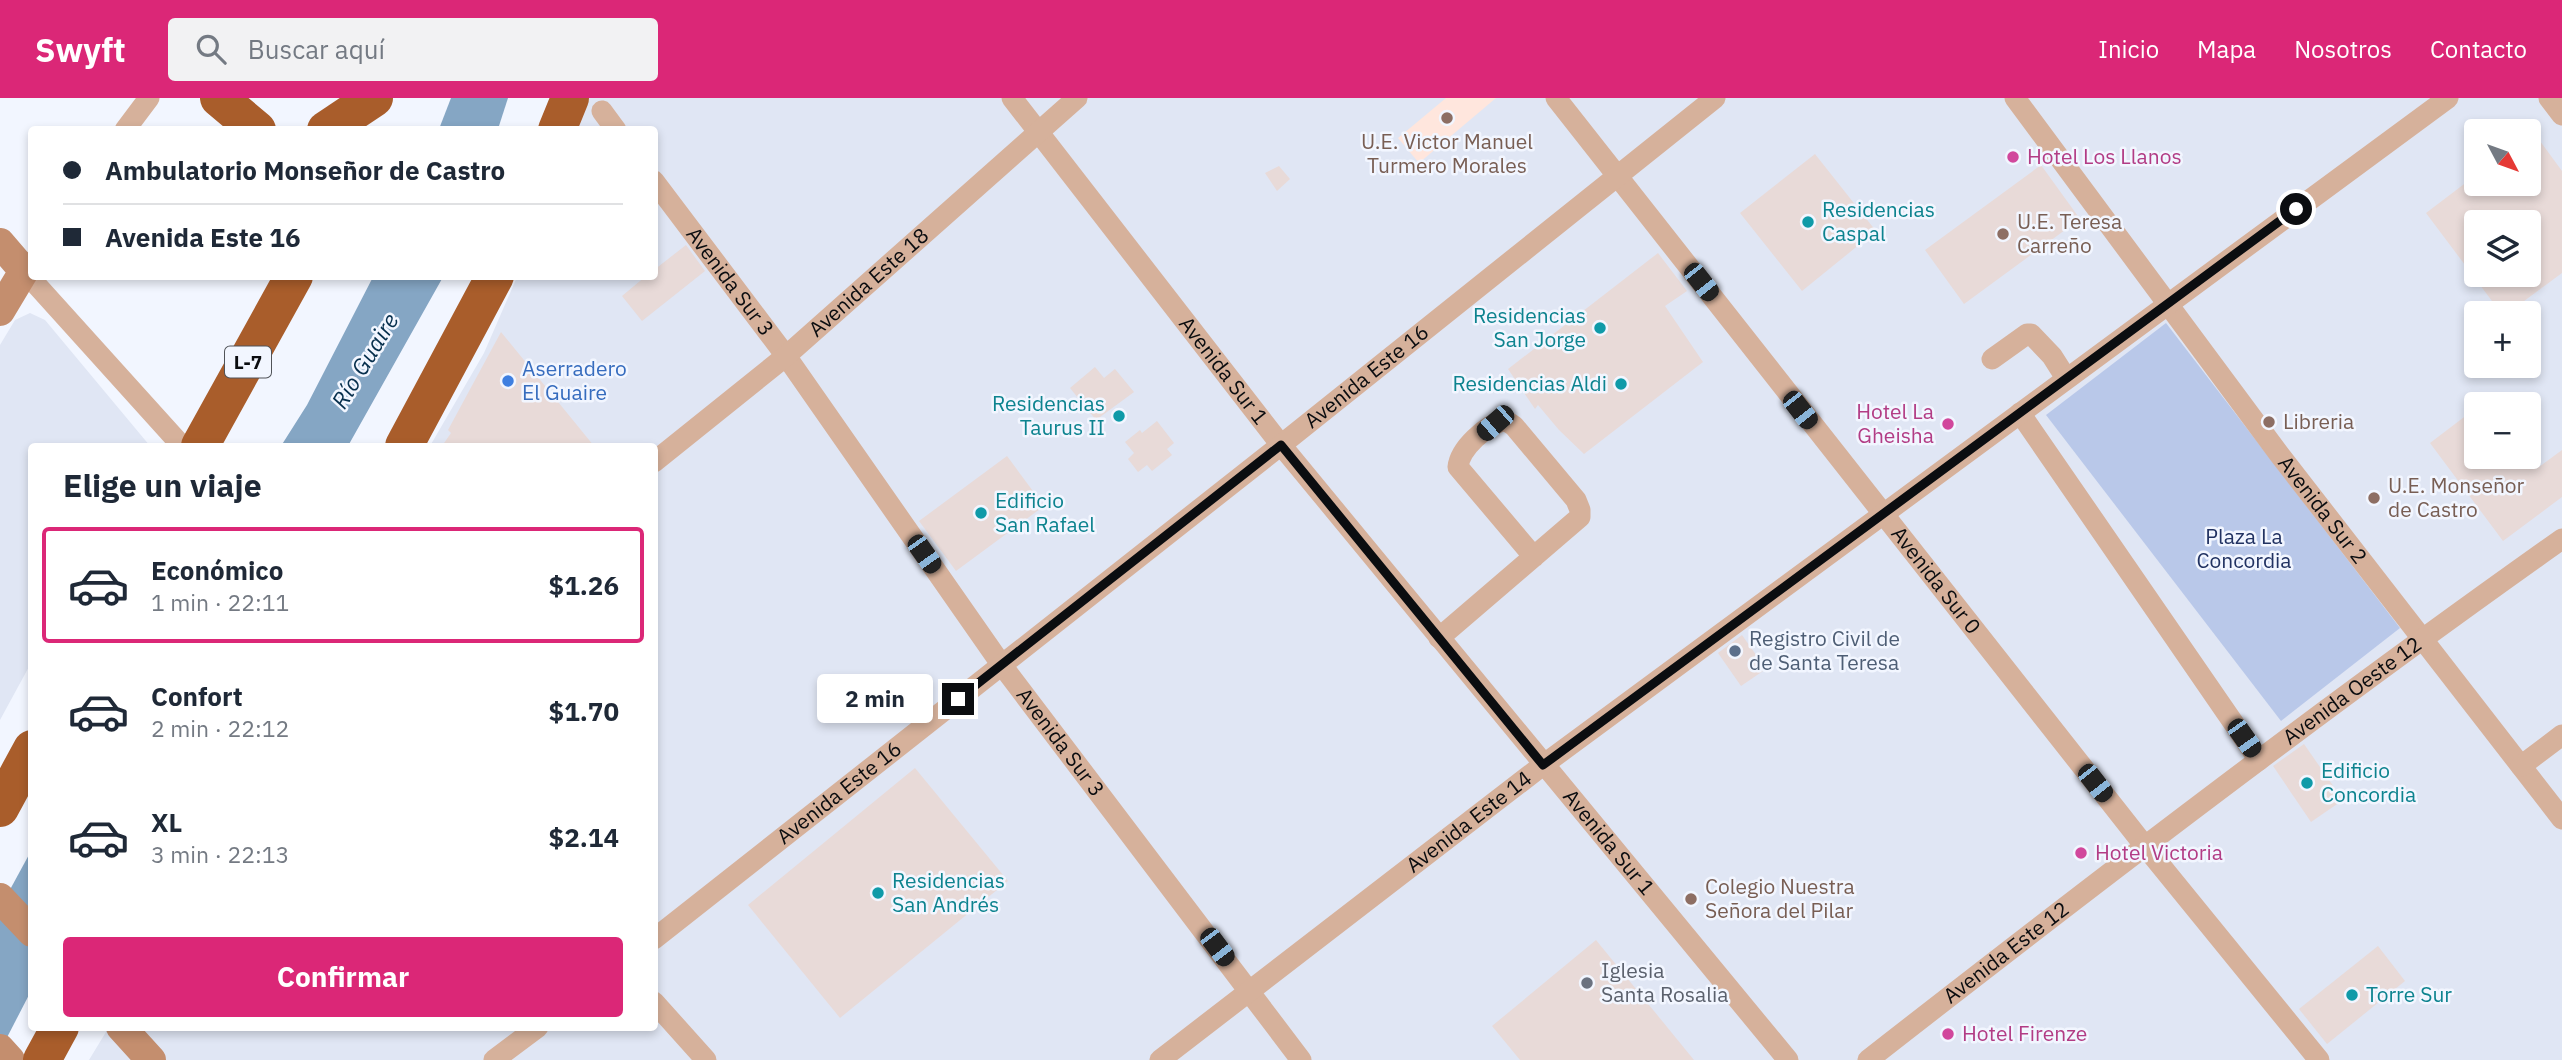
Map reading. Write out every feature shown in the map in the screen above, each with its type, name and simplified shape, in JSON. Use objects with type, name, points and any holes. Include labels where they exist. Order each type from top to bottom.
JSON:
[{"type":"highway","points":[[219,98],[252,126]]},
{"type":"highway","points":[[332,126],[374,98]]},
{"type":"highway","points":[[375,126],[390,98]]},
{"type":"highway","points":[[561,126],[586,104]]},
{"type":"highway","name":"L-7","points":[[202,443],[292,280]]},
{"type":"highway","points":[[406,443],[493,280]]},
{"type":"highway","points":[[0,808],[28,756]]},
{"type":"highway","points":[[42,1060],[58,1031]]},
{"type":"main road","points":[[0,243],[28,265],[0,311]]},
{"type":"main road","points":[[0,898],[28,928]]},
{"type":"main road","points":[[125,1031],[152,1060]]},
{"type":"main road","points":[[0,1049],[10,1060]]},
{"type":"street","points":[[128,126],[149,98]]},
{"type":"street","name":"Avenida Sur 1","points":[[1012,98],[1281,445],[1788,1060]]},
{"type":"street","name":"Avenida Este 18","points":[[658,459],[786,356],[1077,98]]},
{"type":"street","name":"Avenida Sur 0","points":[[1556,98],[1883,516],[2319,1060]]},
{"type":"street","name":"Avenida Este 16","points":[[658,936],[1281,445],[1715,98]]},
{"type":"street","name":"Avenida Sur 2","points":[[2015,98],[2166,304],[2562,819]]},
{"type":"street","name":"Avenida Este 14","points":[[1160,1060],[1543,765],[2448,98]]},
{"type":"street","points":[[2549,98],[2562,115]]},
{"type":"street","points":[[586,104],[611,126]]},
{"type":"street","name":"Avenida Sur 3","points":[[658,186],[786,356],[1001,664],[1301,1060]]},
{"type":"street","points":[[39,280],[65,316],[179,443]]},
{"type":"street","points":[[1992,359],[2031,334],[2052,356],[2066,378]]},
{"type":"street","points":[[2020,413],[2259,760]]},
{"type":"street","points":[[1439,638],[1534,557],[1580,517],[1576,500],[1514,426],[1505,420],[1495,423],[1478,437],[1459,457],[1458,467],[1534,557]]},
{"type":"street","name":"Avenida Oeste 12","points":[[2144,845],[2421,638],[2562,539]]},
{"type":"street","points":[[2521,766],[2562,734]]},
{"type":"street","name":"Avenida Este 12","points":[[1868,1060],[2144,845]]},
{"type":"street","points":[[658,1006],[706,1060]]},
{"type":"street","points":[[494,1060],[533,1031]]},
{"type":"shaded area","points":[[577,98],[2562,98],[2562,1060],[89,1060],[107,1031],[658,1031],[658,443],[432,443],[484,353],[516,280],[658,280],[658,126],[569,126]]},
{"type":"shaded area","name":"U.E. Victor Manuel Turmero Morales","points":[[1446,98],[1496,98],[1419,163],[1398,138]]},
{"type":"shaded area","points":[[30,313],[45,320],[148,443],[28,443],[28,669],[0,720],[0,345],[15,320]]},
{"type":"green space","name":"Plaza La Concordia","points":[[2166,323],[2400,628],[2281,721],[2046,415]]},
{"type":"water","points":[[451,98],[508,98],[499,126],[440,126]]},
{"type":"water","name":"Río Guaire","points":[[371,280],[441,280],[350,443],[283,443],[307,405]]},
{"type":"water","points":[[28,857],[28,997],[0,1051],[0,908]]},
{"type":"building","points":[[2541,142],[2562,171],[2562,273],[2524,301],[2492,301],[2482,287],[2541,287],[2541,210],[2464,210],[2464,264],[2426,213],[2464,184],[2464,196],[2541,196]]},
{"type":"building","name":"Residencias Caspal","points":[[1815,154],[1876,231],[1802,291],[1740,213]]},
{"type":"building","name":"U.E. Teresa Carreño","points":[[2041,165],[2080,219],[1964,304],[1925,250]]},
{"type":"building","points":[[1279,166],[1290,179],[1277,191],[1265,173]]},
{"type":"building","points":[[686,245],[705,271],[642,321],[622,296],[641,280],[658,280],[658,267]]},
{"type":"building","points":[[1658,253],[1687,291],[1665,306],[1703,362],[1584,454],[1538,405],[1535,409],[1508,369]]},
{"type":"building","name":"Aserradero El Guaire","points":[[501,332],[592,443],[444,443],[451,433],[448,430]]},
{"type":"building","points":[[1095,367],[1104,378],[1115,369],[1134,392],[1096,420],[1070,388]]},
{"type":"building","points":[[2464,417],[2464,469],[2541,469],[2541,466],[2562,450],[2562,497],[2503,541],[2430,443]]},
{"type":"building","points":[[1157,421],[1174,443],[1167,449],[1172,455],[1152,471],[1147,465],[1138,472],[1128,459],[1134,453],[1125,442]]},
{"type":"building","name":"Edificio San Rafael","points":[[1007,456],[1044,506],[956,571],[919,521]]},
{"type":"building","points":[[1742,635],[1766,669],[1741,686],[1718,653]]},
{"type":"building","name":"Edificio Concordia","points":[[2304,744],[2343,800],[2311,822],[2273,766]]},
{"type":"building","name":"Residencias San Andrés","points":[[915,768],[1008,881],[840,1018],[748,905]]},
{"type":"building","name":"Iglesia Santa Rosalia","points":[[1596,940],[1694,1060],[1520,1060],[1492,1026]]},
{"type":"building","name":"Torre Sur","points":[[2378,946],[2405,981],[2327,1044],[2299,1009]]},
{"type":"place","name":"U.E. Victor Manuel Turmero Morales","points":[[1447,118]]},
{"type":"place","name":"Hotel Los Llanos","points":[[2013,157]]},
{"type":"place","name":"Residencias Caspal","points":[[1808,222]]},
{"type":"place","name":"U.E. Teresa Carreño","points":[[2003,234]]},
{"type":"place","name":"Residencias San Jorge","points":[[1600,328]]},
{"type":"place","name":"Aserradero El Guaire","points":[[508,381]]},
{"type":"place","name":"Residencias Aldi","points":[[1621,384]]},
{"type":"place","name":"Residencias Taurus II","points":[[1119,416]]},
{"type":"place","name":"Libreria","points":[[2269,422]]},
{"type":"place","name":"Hotel La Gheisha","points":[[1948,424]]},
{"type":"place","name":"U.E. Monseñor de Castro","points":[[2374,498]]},
{"type":"place","name":"Edificio San Rafael","points":[[981,513]]},
{"type":"place","name":"Registro Civil de de Santa Teresa","points":[[1735,651]]},
{"type":"place","name":"Edificio Concordia","points":[[2307,783]]},
{"type":"place","name":"Hotel Victoria","points":[[2081,853]]},
{"type":"place","name":"Residencias San Andrés","points":[[878,893]]},
{"type":"place","name":"Colegio Nuestra Señora del Pilar","points":[[1691,899]]},
{"type":"place","name":"Iglesia Santa Rosalia","points":[[1587,983]]},
{"type":"place","name":"Torre Sur","points":[[2352,995]]},
{"type":"place","name":"Hotel Firenze","points":[[1948,1034]]},
{"type":"route","points":[[958,699],[1281,445],[1543,765],[2296,209]]}]
